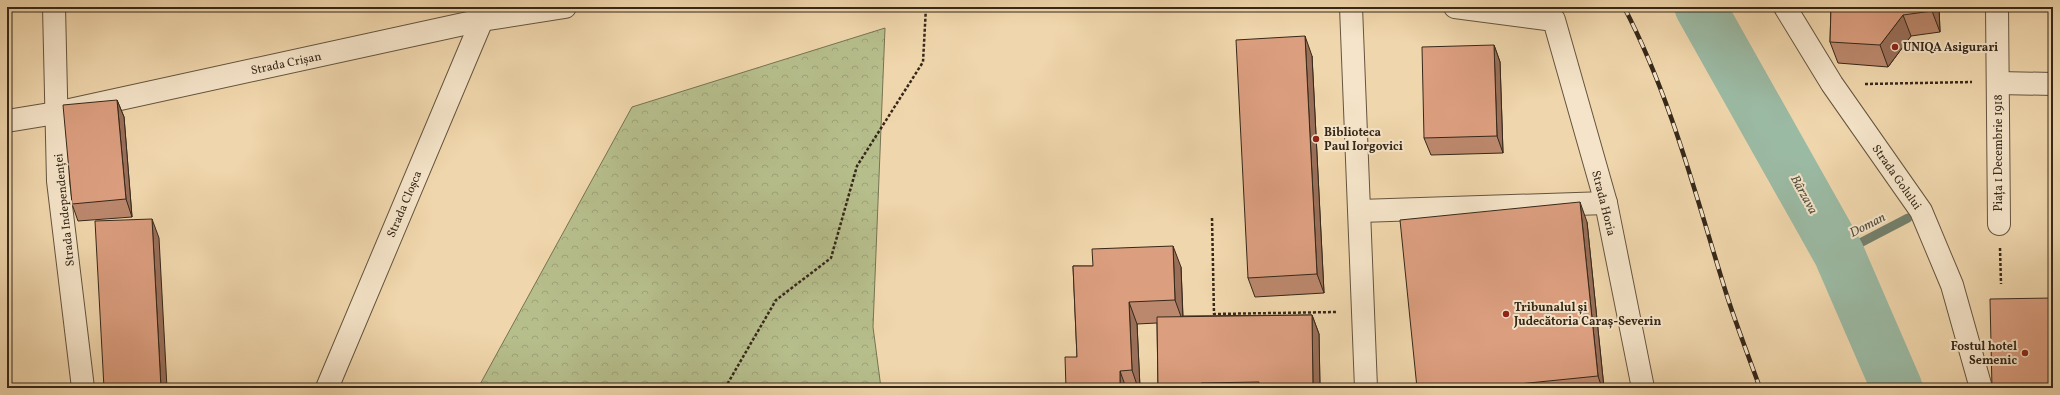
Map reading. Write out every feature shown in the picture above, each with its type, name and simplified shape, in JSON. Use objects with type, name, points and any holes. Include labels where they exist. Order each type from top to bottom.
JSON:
[{"type":"street","name":"Strada Independenței","points":[[54,7],[58,181],[83,388]]},
{"type":"street","name":"Strada Crișan","points":[[7,122],[56,113],[482,20],[565,7]]},
{"type":"street","points":[[1350,7],[1360,211],[1366,388]]},
{"type":"street","name":"Strada Horia","points":[[1455,7],[1554,20],[1606,203],[1643,388]]},
{"type":"street","name":"Strada Golului","points":[[1785,7],[1832,84],[1921,211],[1952,285],[1981,388]]},
{"type":"street","name":"Piața 1 Decembrie 1918","points":[[1997,7],[1999,224]]},
{"type":"street","name":"Strada Cloșca","points":[[327,388],[482,20]]},
{"type":"street","name":"Piața 1 Decembrie 1918","points":[[1998,83],[2053,84]]},
{"type":"street","points":[[1360,211],[1606,203]]},
{"type":"path","points":[[725,388],[776,300],[831,258],[857,166],[923,62],[926,7]]},
{"type":"path","points":[[1832,84],[1998,83]]},
{"type":"path","points":[[1212,218],[1214,314],[1363,311]]},
{"type":"path","points":[[1999,224],[2001,284]]},
{"type":"green space","points":[[885,28],[873,327],[881,388],[478,388],[632,107]]},
{"type":"building","points":[[1831,7],[1932,7],[1932,11],[1903,15],[1880,45],[1830,42]]},
{"type":"building","points":[[1305,36],[1317,274],[1248,278],[1236,40]]},
{"type":"building","points":[[1494,45],[1497,136],[1424,138],[1422,47]]},
{"type":"building","points":[[117,100],[126,199],[72,204],[63,105]]},
{"type":"building","name":"Tribunalul și Judecătoria Caraș-Severin","points":[[1580,202],[1598,376],[1479,388],[1417,388],[1400,220]]},
{"type":"building","points":[[152,219],[161,388],[104,388],[95,221]]},
{"type":"building","points":[[1173,246],[1175,300],[1129,302],[1132,370],[1120,371],[1120,388],[1066,388],[1065,357],[1077,357],[1073,266],[1093,266],[1092,249]]},
{"type":"building","name":"Fostul hotel Semenic","points":[[2053,298],[2053,388],[1992,388],[1990,299]]},
{"type":"building","points":[[1312,315],[1313,388],[1259,388],[1259,382],[1201,383],[1201,388],[1158,388],[1157,317]]},
{"type":"waterway","name":"Bârzava","points":[[1700,7],[1839,254],[1897,388]]},
{"type":"waterway","name":"Doman","points":[[1839,254],[1908,218]]},
{"type":"railway","points":[[1624,7],[1641,42],[1670,114],[1728,299],[1760,388]]},
{"type":"place","name":"UNIQA Asigurari","points":[[1895,47]]},
{"type":"place","name":"Biblioteca Paul Iorgovici","points":[[1316,139]]},
{"type":"place","name":"Tribunalul și Judecătoria Caraș-Severin","points":[[1506,314]]},
{"type":"place","name":"Fostul hotel Semenic","points":[[2025,353]]}]
